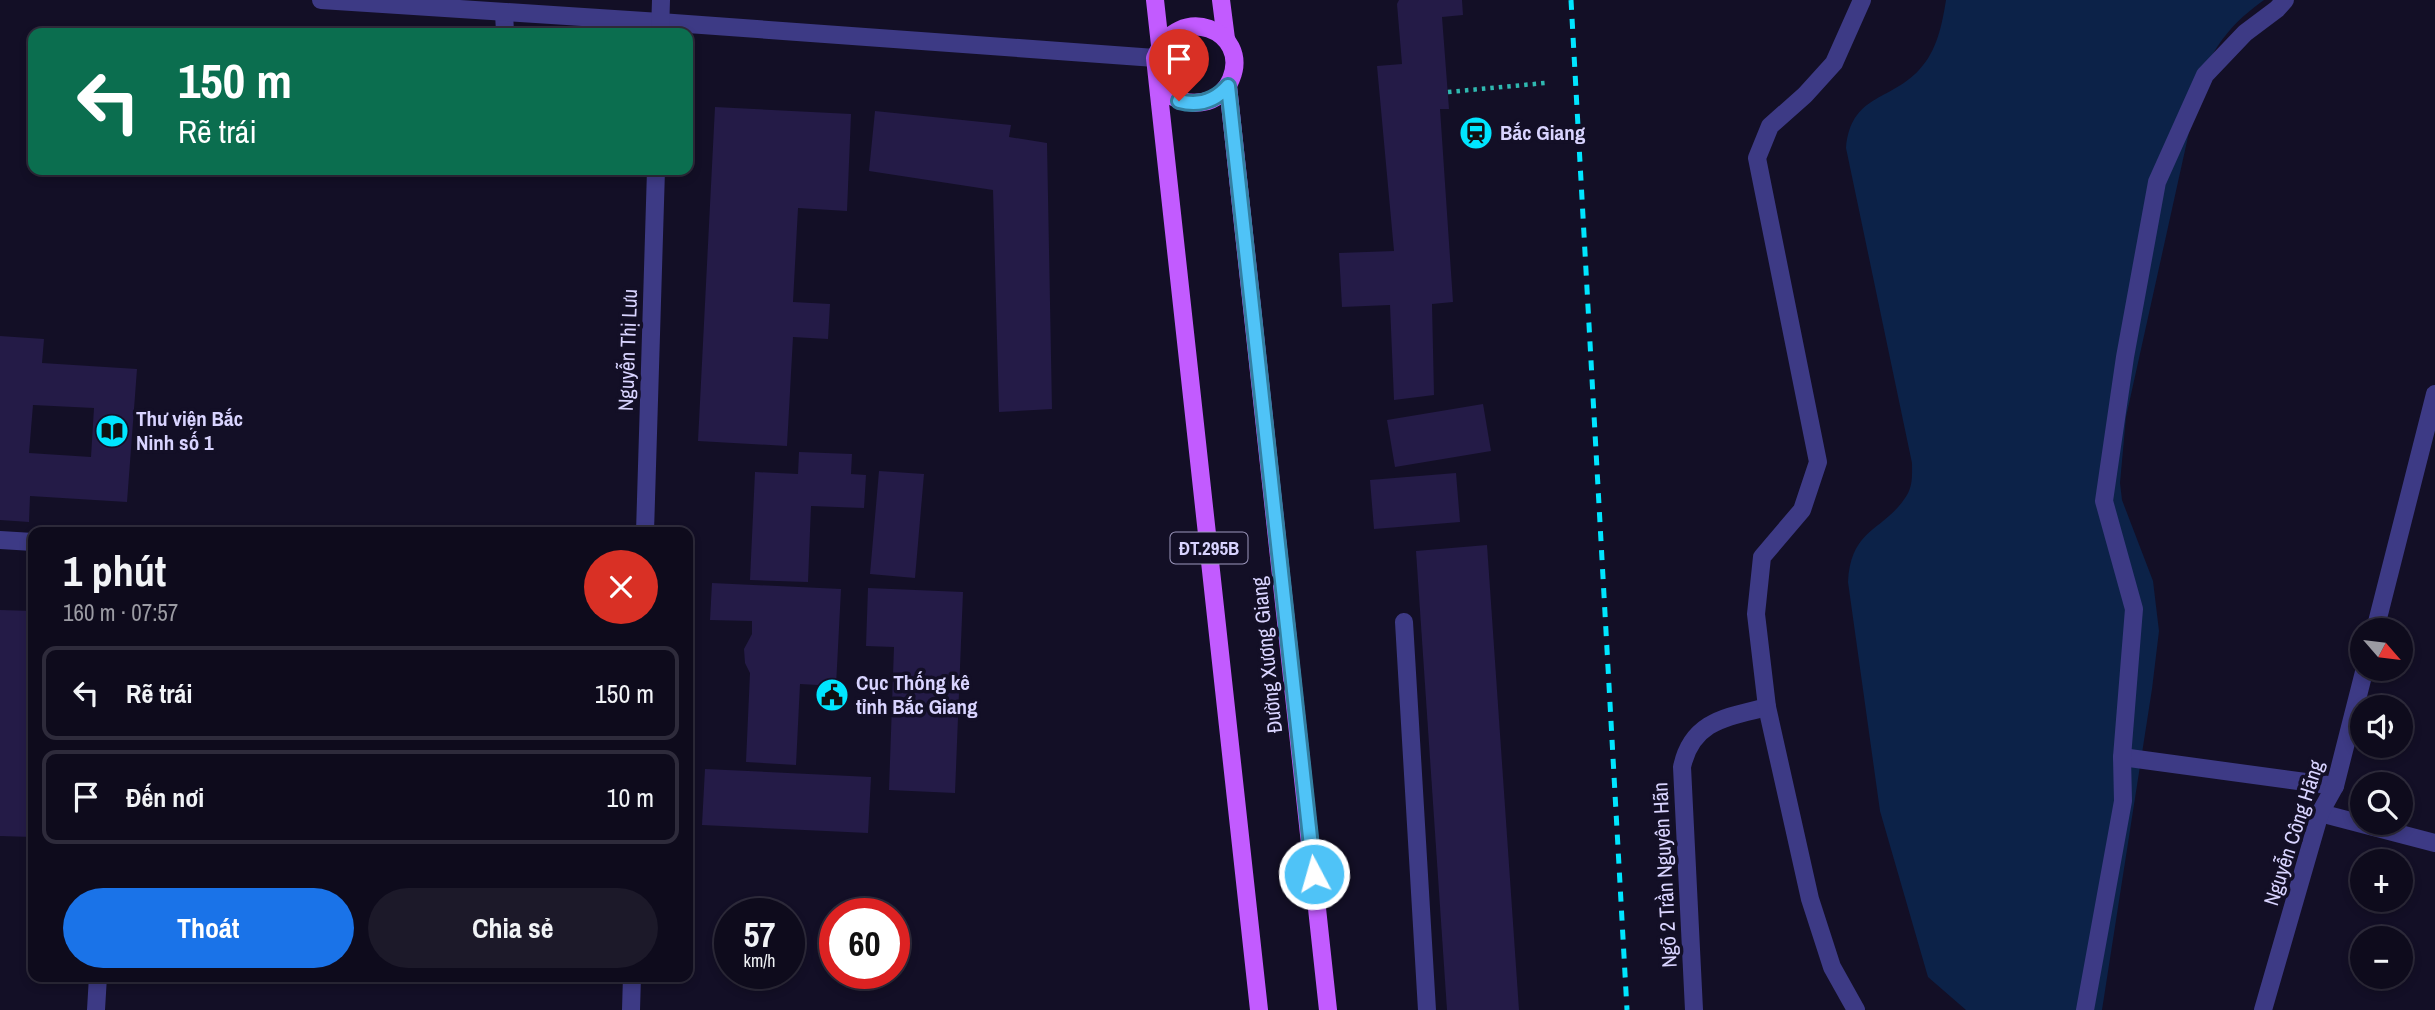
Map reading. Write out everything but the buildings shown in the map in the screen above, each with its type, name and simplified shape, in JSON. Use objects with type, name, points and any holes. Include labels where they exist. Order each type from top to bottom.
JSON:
[{"type":"main road","name":"ĐT.295B","points":[[1155,0],[1159,87],[1259,1010]]},
{"type":"main road","name":"ĐT.295B","points":[[1221,0],[1226,39],[1232,49],[1234,62],[1228,86]]},
{"type":"main road","points":[[1158,51],[1176,29],[1189,24],[1203,24],[1226,39]]},
{"type":"main road","points":[[1159,87],[1179,101],[1192,104],[1212,100],[1228,86]]},
{"type":"main road","name":"Đường Xương Giang","points":[[1228,86],[1328,1010]]},
{"type":"street","points":[[321,0],[504,12],[681,28]]},
{"type":"street","points":[[660,27],[661,0]]},
{"type":"street","points":[[1856,1010],[1832,967],[1810,899],[1768,706],[1756,614],[1762,557],[1802,510],[1818,462],[1757,158],[1770,125],[1805,95],[1834,63],[1862,0]]},
{"type":"street","points":[[2085,1010],[2123,801],[2122,757],[2134,609],[2104,501],[2125,357],[2157,182],[2205,75],[2245,33],[2286,0]]},
{"type":"street","points":[[504,12],[505,28]]},
{"type":"street","points":[[693,29],[1158,51]]},
{"type":"street","name":"Nguyễn Thị Lưu","points":[[645,527],[656,175]]},
{"type":"street","points":[[2378,618],[2435,394]]},
{"type":"street","points":[[0,540],[28,542]]},
{"type":"street","points":[[1404,622],[1427,1010]]},
{"type":"street","name":"Nguyễn Công Hãng","points":[[2263,1010],[2320,813],[2335,786],[2362,681]]},
{"type":"street","name":"Ngõ 2 Trần Nguyên Hãn","points":[[1694,1010],[1682,767],[1686,751],[1708,725],[1768,706]]},
{"type":"street","points":[[2122,757],[2335,786]]},
{"type":"street","points":[[2320,813],[2435,843]]},
{"type":"street","points":[[96,1010],[98,982]]},
{"type":"street","points":[[631,1010],[632,982]]},
{"type":"path","points":[[1448,92],[1545,83]]},
{"type":"water","points":[[1946,0],[2264,0],[2226,34],[2201,78],[2126,417],[2120,483],[2122,500],[2153,581],[2159,631],[2102,1010],[1966,1010],[1928,977],[1880,811],[1848,582],[1855,550],[1907,495],[1912,463],[1846,148],[1849,130],[1863,108],[1896,88],[1925,63],[1938,37]]},
{"type":"railway","points":[[1571,0],[1627,1010]]},
{"type":"place","name":"Bắc Giang","points":[[1476,133]]},
{"type":"place","name":"Thư viện Bắc Ninh số 1","points":[[112,431]]},
{"type":"place","name":"Cục Thống kê tỉnh Bắc Giang","points":[[832,695]]},
{"type":"route","points":[[1179,101],[1192,104],[1212,100],[1228,86],[1314,874]]}]
